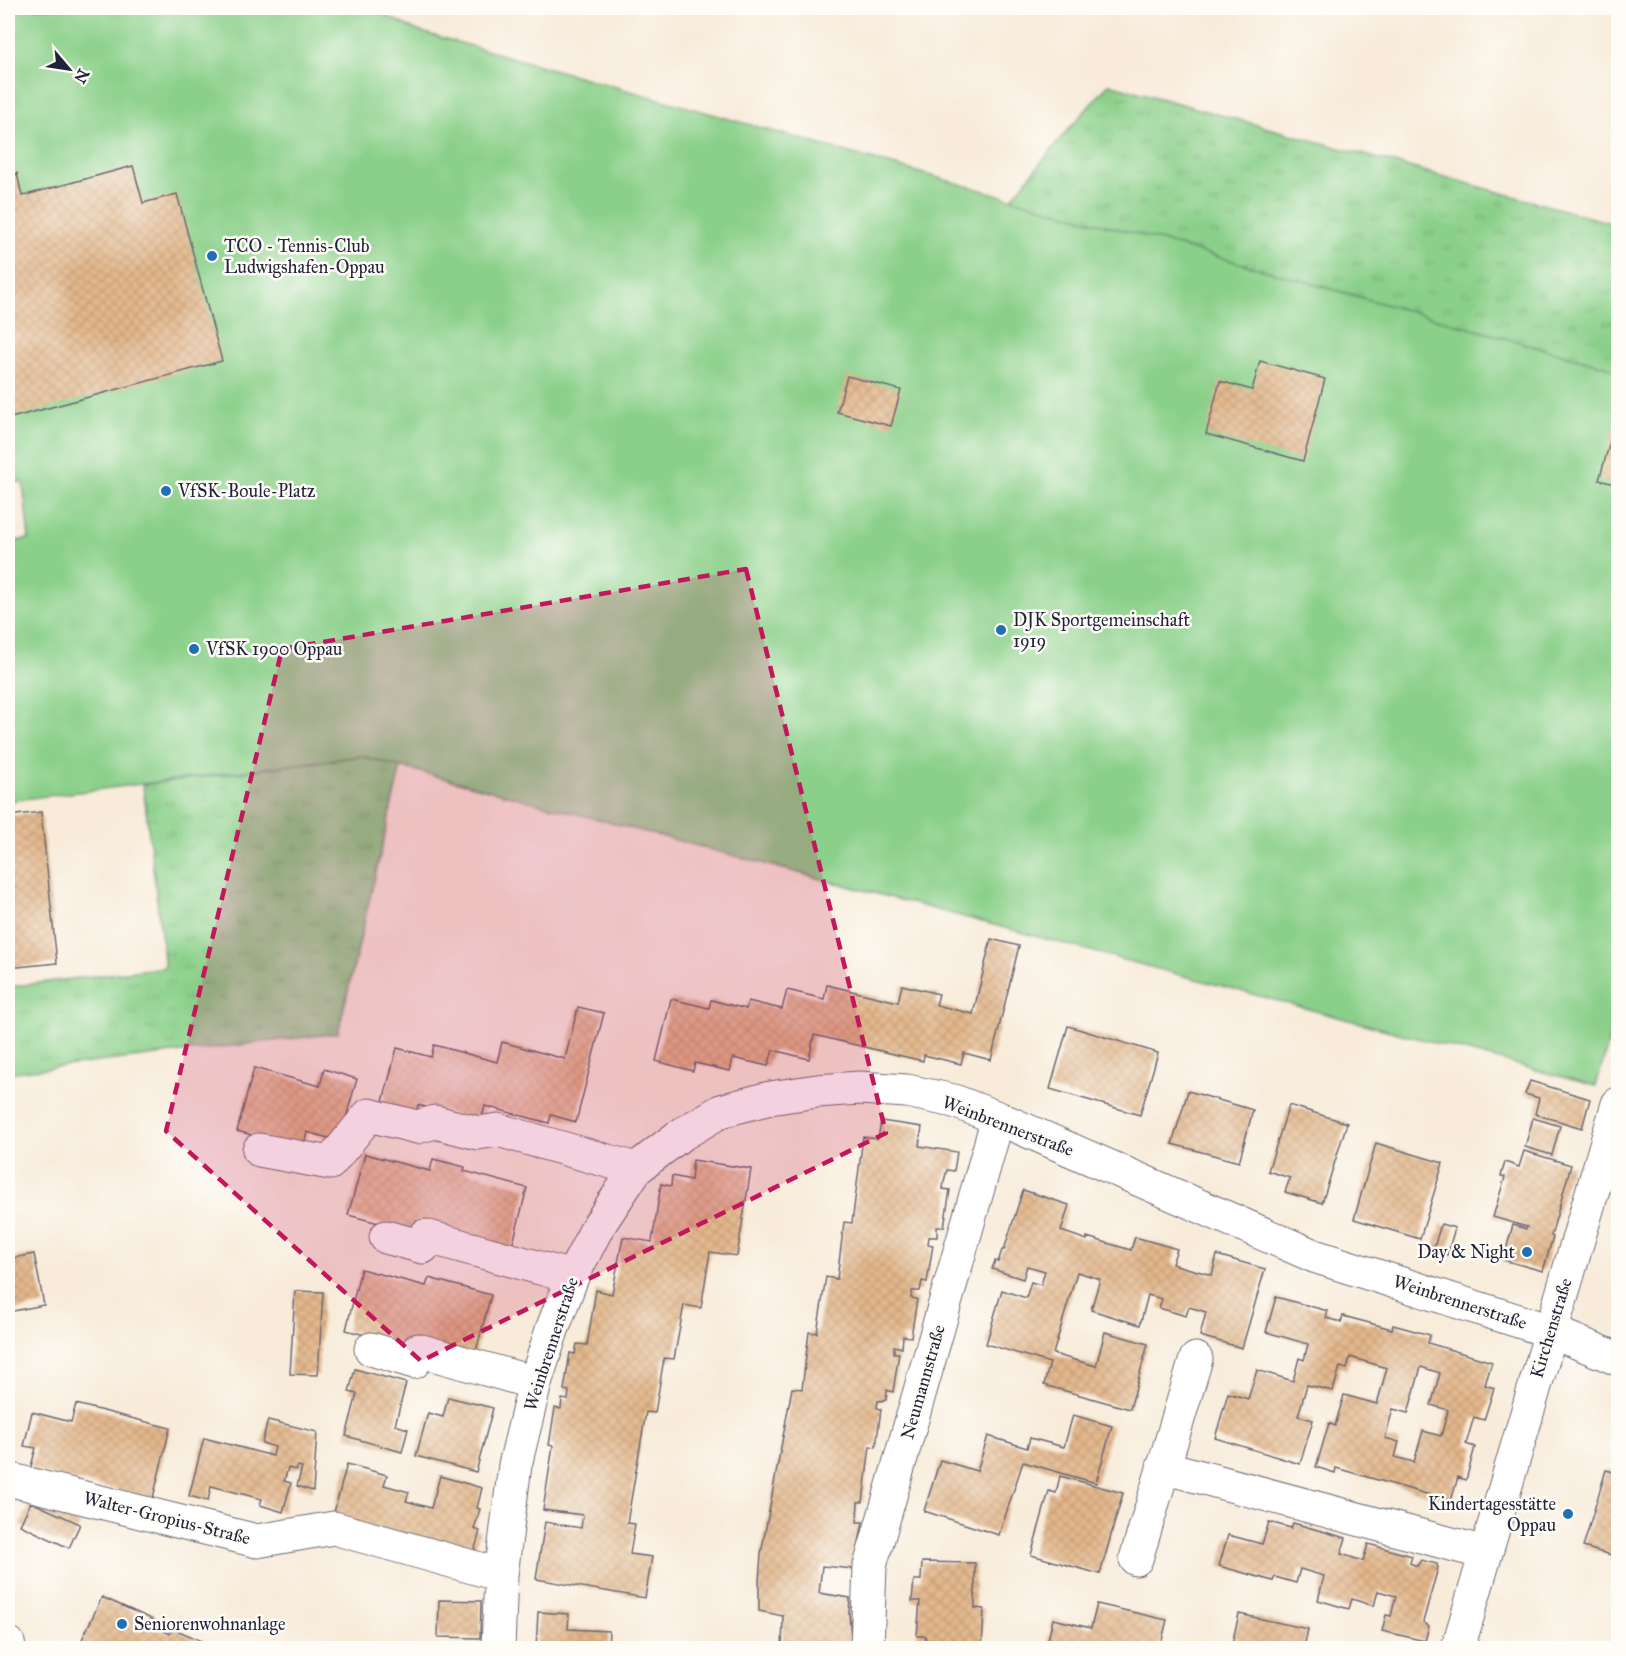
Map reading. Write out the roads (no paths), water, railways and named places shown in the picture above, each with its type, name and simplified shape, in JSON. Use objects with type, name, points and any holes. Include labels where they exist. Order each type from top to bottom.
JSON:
[{"type":"street","name":"Weinbrennerstraße","points":[[498,1648],[501,1575],[515,1465],[536,1383],[572,1277],[597,1228],[636,1169],[679,1136],[721,1111],[770,1098],[859,1088],[907,1091],[954,1101],[1314,1256],[1550,1332],[1618,1359]]},
{"type":"street","name":"Kirchenstraße","points":[[1458,1648],[1618,1104]]},
{"type":"street","points":[[259,1150],[330,1163],[369,1115],[417,1127],[435,1122],[478,1133],[498,1130],[636,1169]]},
{"type":"street","name":"Neumannstraße","points":[[867,1648],[870,1566],[998,1118]]},
{"type":"street","points":[[386,1237],[423,1247],[425,1236],[572,1277]]},
{"type":"street","points":[[371,1349],[414,1362],[418,1350],[536,1383]]},
{"type":"street","points":[[1136,1559],[1196,1359]]},
{"type":"street","points":[[1163,1467],[1485,1553]]},
{"type":"street","name":"Walter-Gropius-Straße","points":[[8,1479],[257,1540],[334,1528],[501,1575]]},
{"type":"street","points":[[8,1643],[9,1648]]},
{"type":"place","name":"TCO - Tennis-Club Ludwigshafen-Oppau","points":[[212,256]]},
{"type":"place","name":"VfSK-Boule-Platz","points":[[166,491]]},
{"type":"place","name":"DJK Sportgemeinschaft 1919","points":[[1001,630]]},
{"type":"place","name":"VfSK 1900 Oppau","points":[[194,649]]},
{"type":"place","name":"Day & Night","points":[[1527,1252]]},
{"type":"place","name":"Kindertagesstätte Oppau","points":[[1568,1514]]},
{"type":"place","name":"Seniorenwohnanlage","points":[[122,1624]]}]
